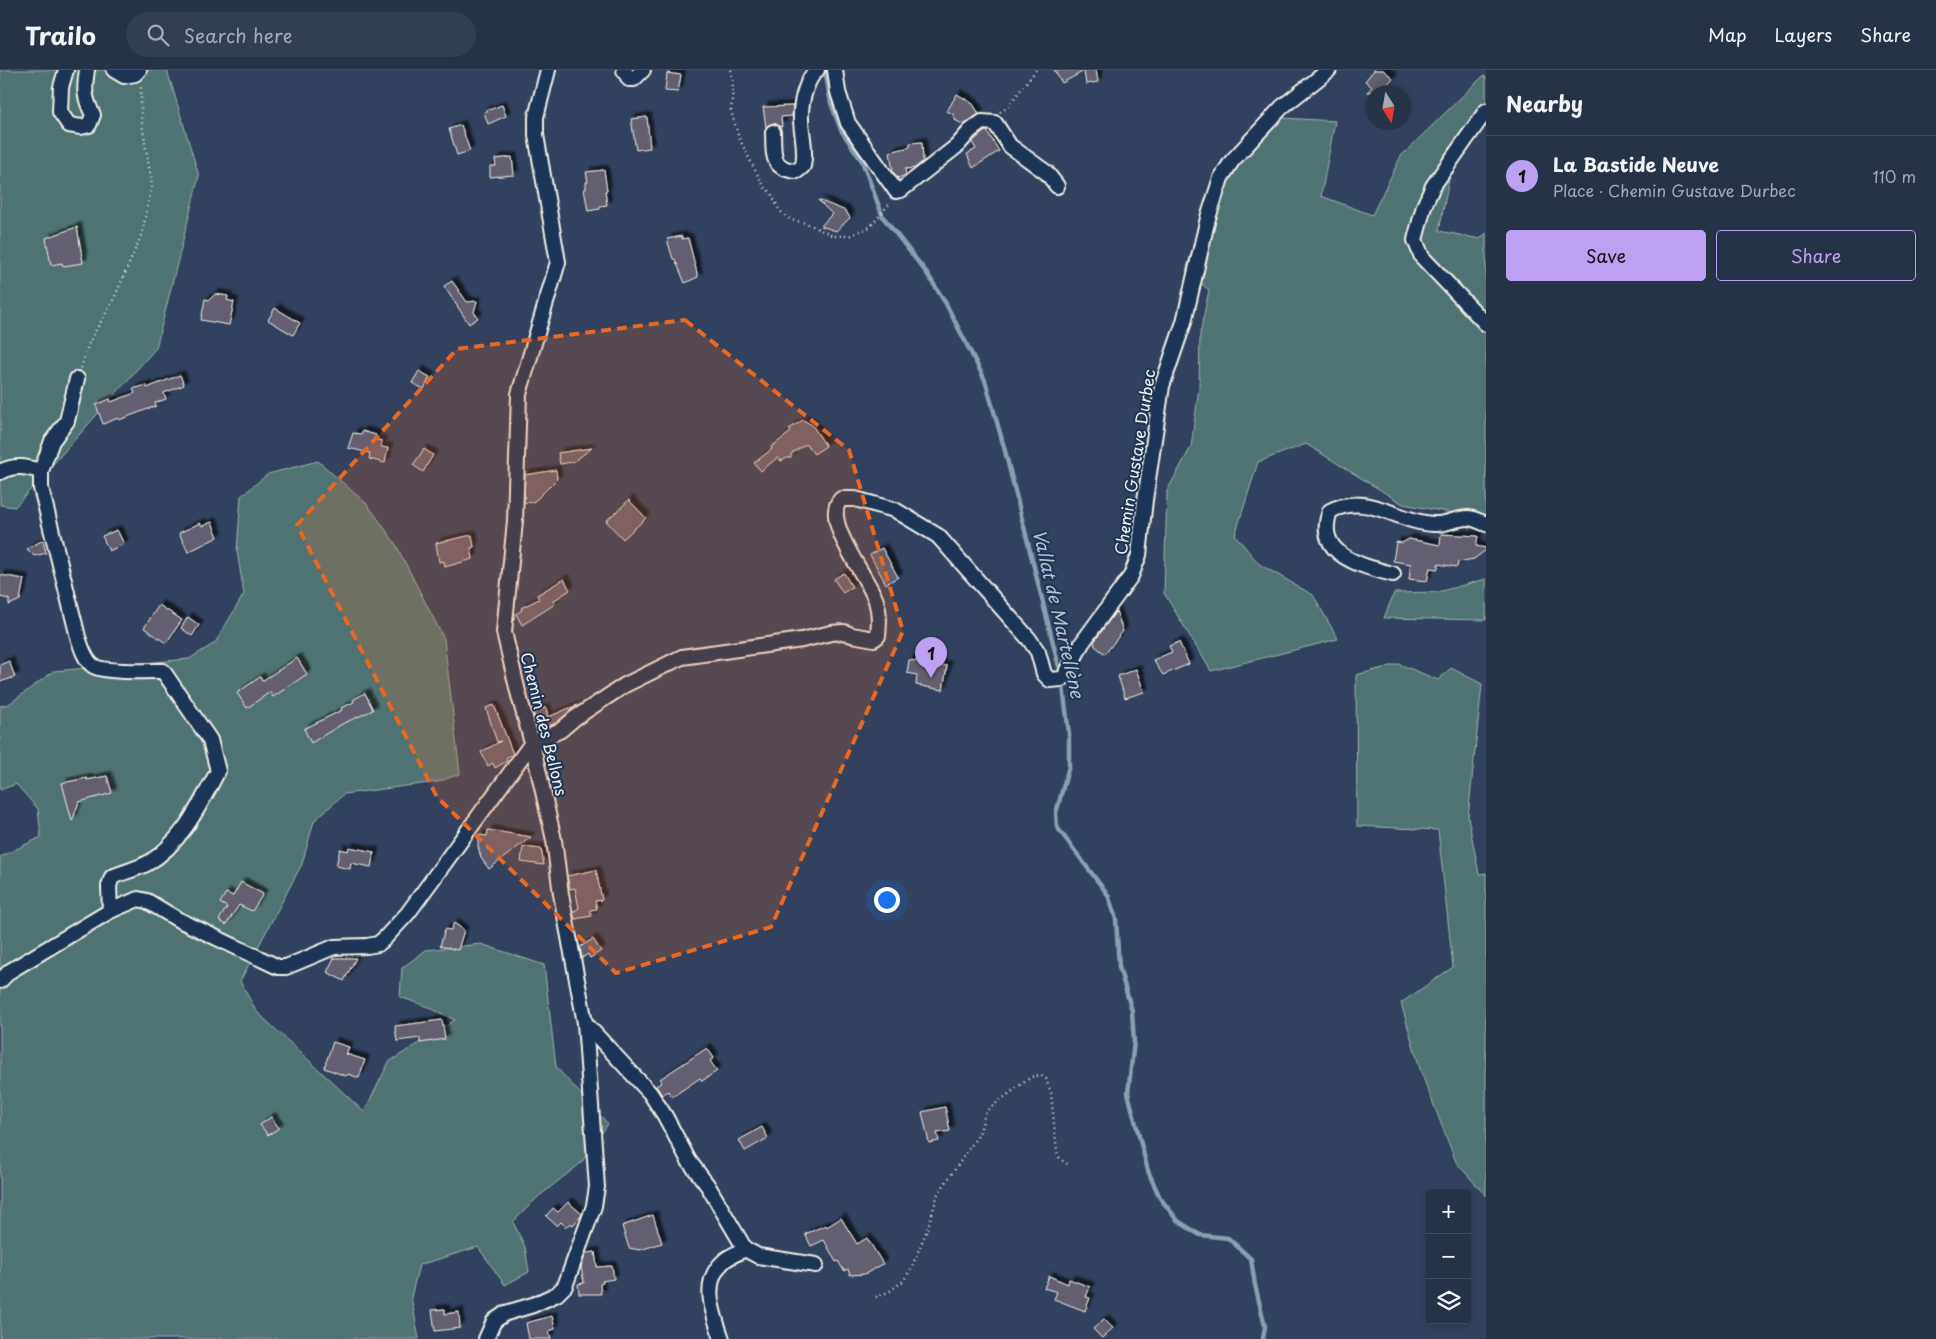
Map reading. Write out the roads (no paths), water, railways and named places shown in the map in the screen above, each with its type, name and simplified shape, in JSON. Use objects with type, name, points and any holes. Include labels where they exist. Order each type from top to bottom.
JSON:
[{"type":"street","points":[[66,70],[61,86],[60,112],[69,125],[81,127],[89,125],[93,115],[85,98],[84,88],[87,70]]},
{"type":"street","points":[[114,70],[124,76],[140,74]]},
{"type":"street","name":"Chemin des Bellons","points":[[486,1339],[494,1321],[506,1313],[557,1294],[565,1286],[594,1206],[597,1187],[585,1023],[561,894],[554,840],[504,632],[515,521],[519,394],[558,262],[536,135],[536,117],[548,70]]},
{"type":"street","points":[[624,70],[628,79],[634,79],[643,70]]},
{"type":"street","points":[[773,132],[776,164],[785,170],[796,171],[803,166],[805,155],[801,114],[806,92],[813,74],[817,70]]},
{"type":"street","points":[[835,70],[838,92],[848,123],[896,191],[901,190],[952,151],[970,131],[982,122],[995,123],[1010,146],[1047,173],[1057,186]]},
{"type":"street","name":"Chemin Gustave Durbec","points":[[532,743],[561,730],[575,718],[625,685],[682,657],[802,640],[831,633],[844,632],[874,640],[878,636],[880,619],[877,603],[843,541],[836,522],[834,510],[838,502],[841,499],[848,498],[895,510],[938,536],[1029,639],[1038,652],[1044,674],[1050,680],[1062,679],[1082,643],[1131,576],[1136,565],[1139,555],[1162,386],[1184,322],[1208,218],[1220,178],[1232,161],[1282,107],[1329,70]]},
{"type":"street","points":[[1486,112],[1433,186],[1424,206],[1415,240],[1422,257],[1486,324]]},
{"type":"street","points":[[77,378],[67,421],[52,441],[42,471],[40,488],[78,637],[85,657],[93,666],[108,670],[163,671],[210,740],[218,771],[195,813],[169,846],[148,863],[112,877],[109,886],[110,911]]},
{"type":"street","points":[[0,472],[8,468],[22,466],[42,471]]},
{"type":"street","points":[[1393,574],[1352,563],[1336,551],[1328,536],[1326,523],[1330,511],[1340,506],[1357,505],[1386,510],[1416,521],[1434,524],[1469,518],[1486,524]]},
{"type":"street","points":[[0,981],[10,971],[110,911],[138,900],[147,901],[177,919],[278,967],[286,967],[334,947],[378,944],[408,913],[532,743]]},
{"type":"street","points":[[585,1023],[650,1093],[665,1116],[689,1161],[708,1186],[745,1250],[758,1256],[816,1265]]},
{"type":"street","points":[[722,1339],[712,1309],[710,1294],[712,1274],[725,1260],[745,1250]]},
{"type":"waterway","name":"Vallat de Martellène","points":[[825,70],[831,103],[841,130],[862,161],[883,217],[926,272],[945,302],[985,380],[1004,447],[1062,679],[1069,734],[1069,766],[1056,813],[1057,827],[1108,895],[1116,919],[1119,967],[1132,1011],[1134,1042],[1128,1093],[1148,1171],[1160,1198],[1178,1221],[1200,1235],[1228,1238],[1251,1259],[1265,1326],[1263,1339]]},
{"type":"place","name":"La Bastide Neuve","points":[[931,678]]}]
